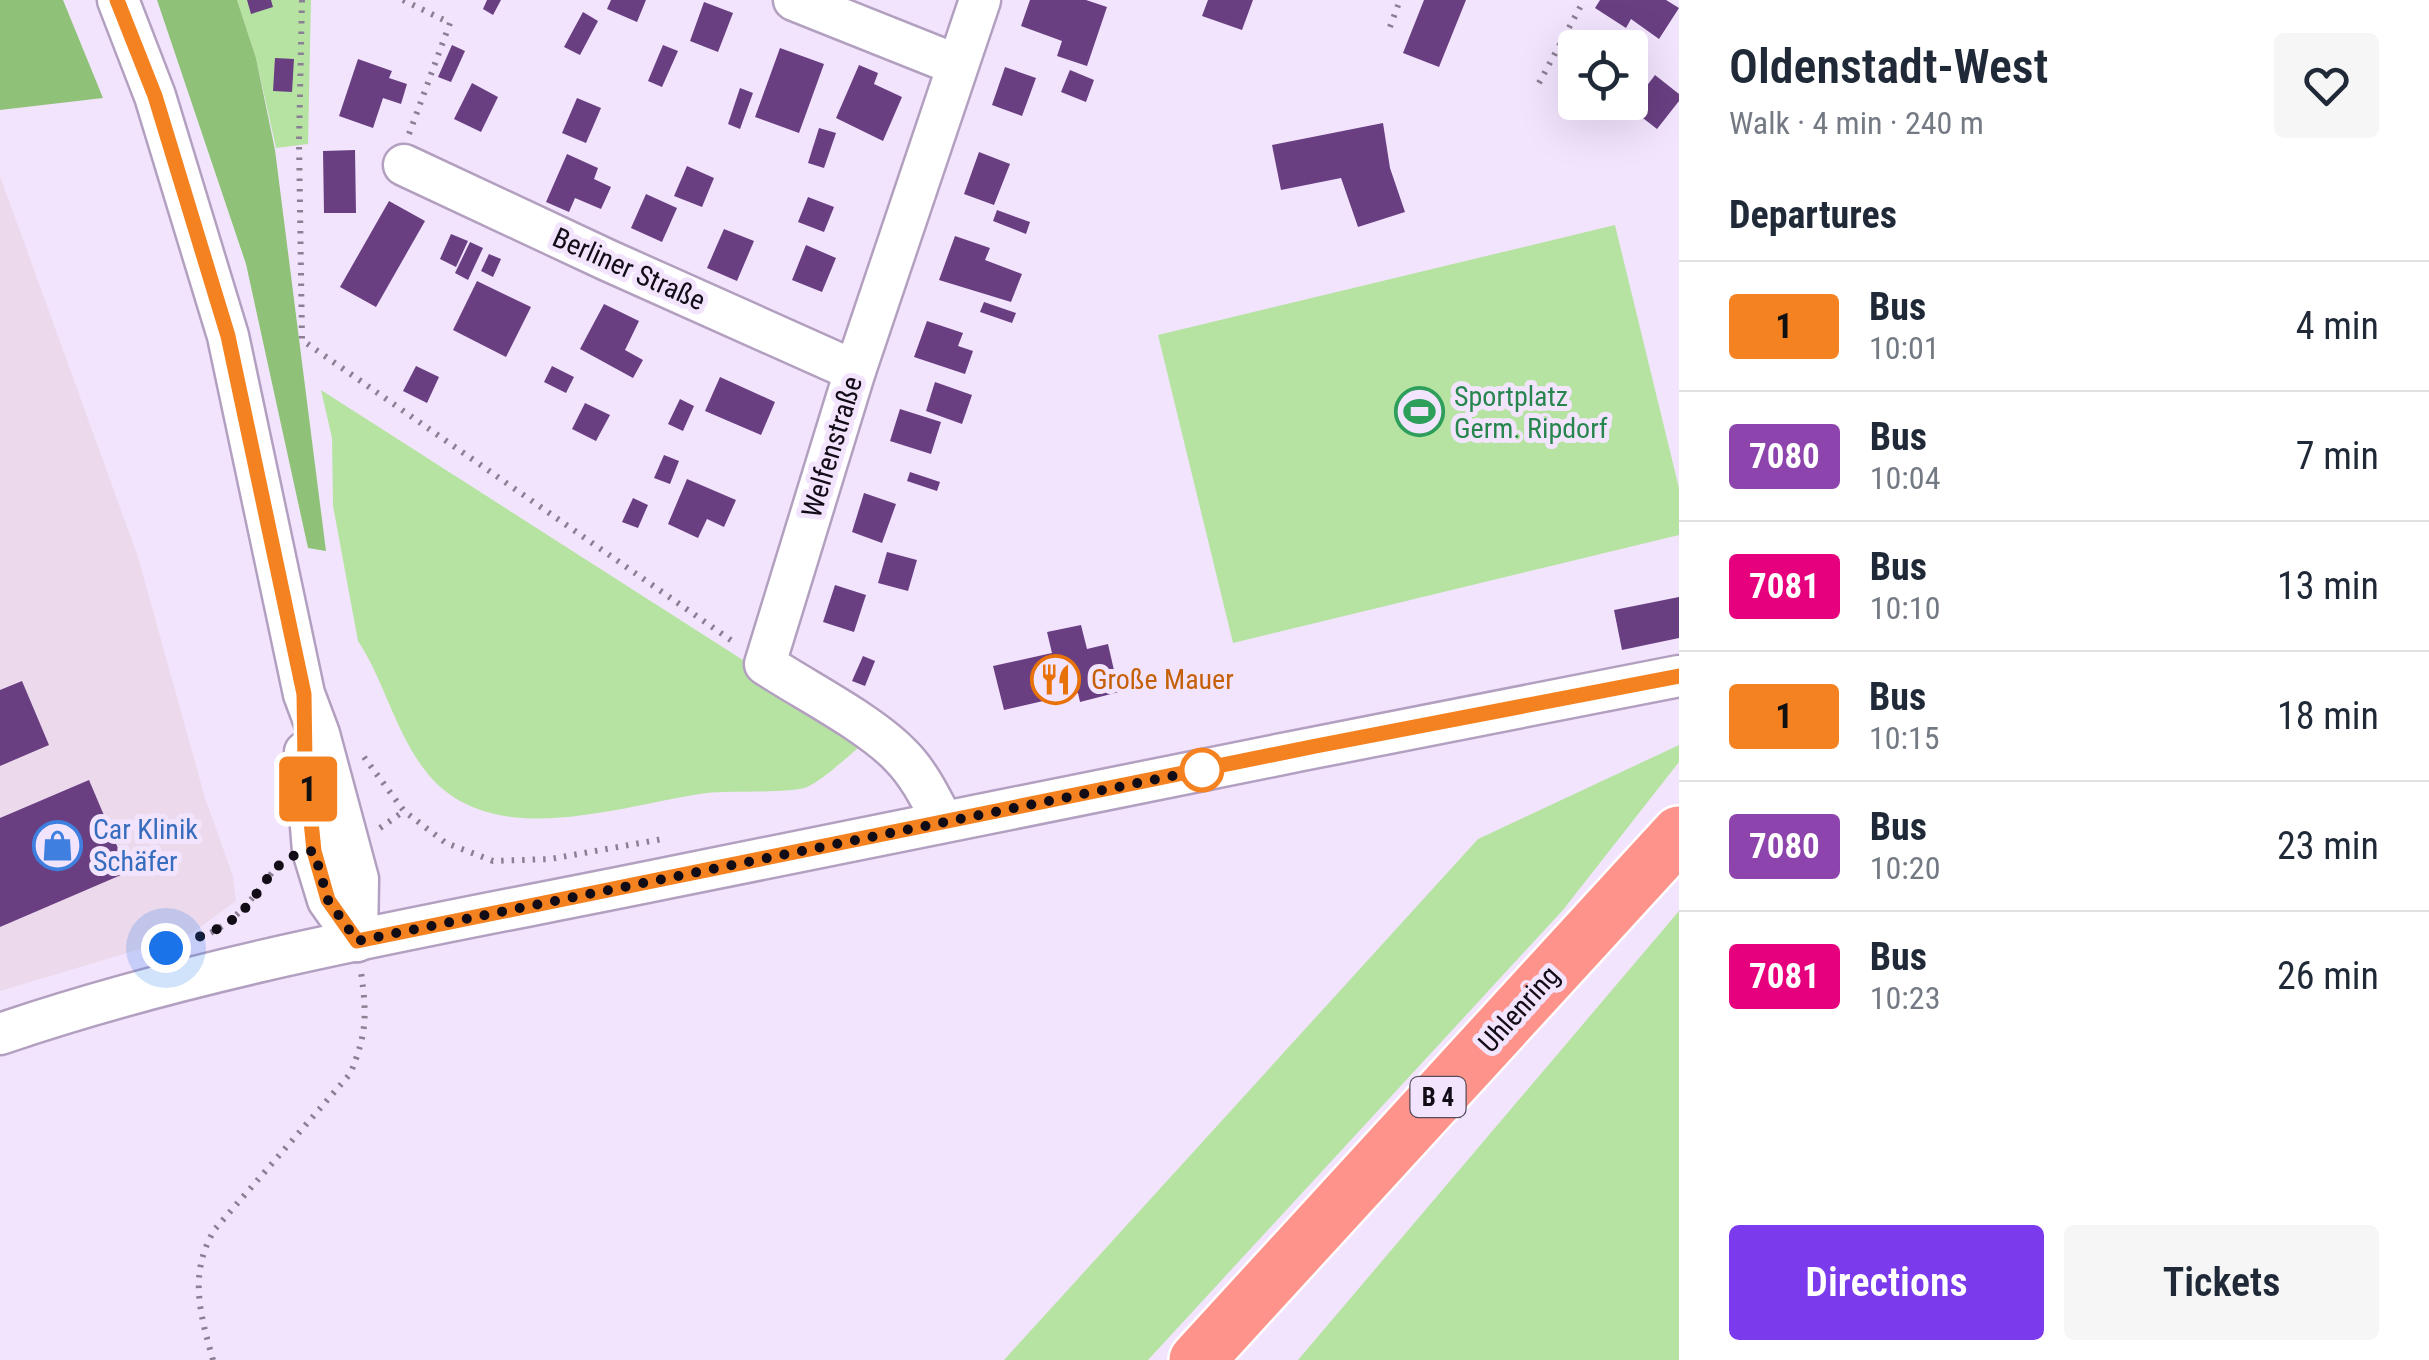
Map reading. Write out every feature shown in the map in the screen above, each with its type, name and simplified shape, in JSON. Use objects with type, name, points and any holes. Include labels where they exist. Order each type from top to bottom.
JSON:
[{"type":"highway","name":"Uhlenring","points":[[1197,1360],[1679,834]]},
{"type":"street","points":[[118,0],[155,96],[228,336],[304,694],[319,734],[358,879],[357,941]]},
{"type":"street","points":[[794,0],[957,66]]},
{"type":"street","name":"Welfenstraße","points":[[764,664],[855,371],[980,0]]},
{"type":"street","name":"Berliner Straße","points":[[404,164],[855,371]]},
{"type":"street","points":[[764,664],[892,748],[929,794],[943,822]]},
{"type":"street","points":[[0,1034],[162,986],[357,941],[1679,676]]},
{"type":"street","points":[[304,694],[305,762],[314,851],[328,900],[357,941]]},
{"type":"path","points":[[302,0],[302,340],[764,664]]},
{"type":"path","points":[[404,0],[450,23],[405,146],[404,164]]},
{"type":"path","points":[[1390,27],[1400,0]]},
{"type":"path","points":[[1539,83],[1584,0]]},
{"type":"path","points":[[404,811],[446,842],[493,861],[550,858],[682,836]]},
{"type":"path","points":[[193,939],[230,922],[248,906],[281,861],[296,852],[314,851]]},
{"type":"path","points":[[213,1360],[199,1311],[197,1271],[203,1248],[215,1229],[350,1074],[364,1043],[367,1014],[357,941]]},
{"type":"shaded area","points":[[0,176],[138,557],[205,798],[233,876],[236,901],[191,934],[0,991]]},
{"type":"green space","points":[[0,0],[63,0],[103,98],[0,110]]},
{"type":"green space","points":[[157,0],[237,0],[256,58],[275,150],[326,551],[308,548],[246,264]]},
{"type":"green space","points":[[237,0],[311,0],[308,144],[276,148],[256,58]]},
{"type":"green space","name":"Sportplatz Germ. Ripdorf","points":[[1615,225],[1679,488],[1679,535],[1233,643],[1158,335]]},
{"type":"green space","points":[[321,390],[868,740],[822,778],[799,789],[707,793],[566,817],[495,814],[463,802],[435,782],[422,766],[358,641],[333,506],[332,438]]},
{"type":"green space","points":[[1679,745],[1679,762],[1563,910],[1148,1360],[1004,1360],[1478,839]]},
{"type":"green space","points":[[1679,911],[1679,1360],[1298,1360]]},
{"type":"building","points":[[247,0],[271,0],[273,7],[251,14]]},
{"type":"building","points":[[487,0],[501,0],[493,15],[483,9]]},
{"type":"building","points":[[611,0],[646,0],[637,22],[607,9]]},
{"type":"building","points":[[1030,0],[1086,0],[1107,7],[1087,66],[1057,56],[1062,41],[1021,26]]},
{"type":"building","points":[[1208,0],[1253,0],[1242,30],[1202,16]]},
{"type":"building","points":[[1424,0],[1466,0],[1439,67],[1403,53]]},
{"type":"building","points":[[1600,0],[1666,0],[1679,8],[1659,39],[1631,19],[1626,28],[1595,8]]},
{"type":"building","points":[[704,2],[733,13],[718,52],[690,41]]},
{"type":"building","points":[[583,12],[598,21],[580,55],[564,47]]},
{"type":"building","points":[[452,45],[465,51],[451,82],[438,77]]},
{"type":"building","points":[[663,45],[678,51],[662,87],[648,81]]},
{"type":"building","points":[[780,48],[824,64],[799,133],[755,117]]},
{"type":"building","points":[[275,58],[294,59],[292,92],[273,91]]},
{"type":"building","points":[[358,59],[392,71],[389,78],[407,84],[401,104],[383,98],[373,128],[339,116]]},
{"type":"building","points":[[859,65],[878,73],[874,84],[902,97],[883,141],[836,118]]},
{"type":"building","points":[[1005,67],[1036,78],[1022,116],[992,105]]},
{"type":"building","points":[[1070,70],[1094,80],[1086,102],[1061,92]]},
{"type":"building","points":[[1655,75],[1679,94],[1679,101],[1657,129],[1645,120],[1648,84]]},
{"type":"building","points":[[472,83],[498,97],[481,132],[454,119]]},
{"type":"building","points":[[740,88],[753,93],[740,129],[728,124]]},
{"type":"building","points":[[577,98],[601,108],[586,143],[562,133]]},
{"type":"building","points":[[1383,123],[1390,168],[1405,212],[1358,227],[1341,178],[1281,190],[1272,145]]},
{"type":"building","points":[[819,128],[836,133],[824,168],[808,163]]},
{"type":"building","points":[[355,150],[356,213],[324,213],[323,151]]},
{"type":"building","points":[[979,152],[1010,164],[994,205],[964,194]]},
{"type":"building","points":[[567,154],[598,168],[594,179],[611,187],[601,209],[575,198],[569,212],[546,202]]},
{"type":"building","points":[[687,166],[714,178],[702,207],[674,196]]},
{"type":"building","points":[[646,194],[677,208],[662,242],[631,228]]},
{"type":"building","points":[[808,197],[834,207],[824,232],[798,222]]},
{"type":"building","points":[[389,201],[425,221],[376,307],[340,287]]},
{"type":"building","points":[[997,210],[1030,222],[1026,234],[993,221]]},
{"type":"building","points":[[724,229],[754,241],[737,281],[707,268]]},
{"type":"building","points":[[451,234],[468,241],[456,267],[440,259]]},
{"type":"building","points":[[955,236],[990,248],[985,260],[1022,274],[1011,302],[939,280]]},
{"type":"building","points":[[470,242],[483,248],[468,280],[455,273]]},
{"type":"building","points":[[806,245],[836,258],[822,292],[792,280]]},
{"type":"building","points":[[489,254],[501,259],[493,277],[481,271]]},
{"type":"building","points":[[477,281],[531,307],[506,357],[453,330]]},
{"type":"building","points":[[984,302],[1016,313],[1012,323],[980,312]]},
{"type":"building","points":[[604,304],[639,321],[625,350],[643,360],[633,378],[580,349]]},
{"type":"building","points":[[927,321],[963,333],[958,346],[973,351],[965,374],[914,357]]},
{"type":"building","points":[[416,366],[439,377],[427,403],[403,391]]},
{"type":"building","points":[[552,366],[574,377],[566,393],[544,382]]},
{"type":"building","points":[[720,377],[775,402],[761,435],[705,411]]},
{"type":"building","points":[[935,382],[972,395],[962,424],[926,411]]},
{"type":"building","points":[[680,399],[694,406],[683,431],[668,424]]},
{"type":"building","points":[[585,403],[610,415],[596,441],[572,429]]},
{"type":"building","points":[[900,409],[941,422],[931,454],[890,441]]},
{"type":"building","points":[[664,455],[679,461],[670,484],[654,478]]},
{"type":"building","points":[[910,472],[940,482],[937,491],[907,481]]},
{"type":"building","points":[[687,479],[736,500],[724,527],[707,519],[698,538],[668,524]]},
{"type":"building","points":[[864,493],[896,504],[882,543],[852,532]]},
{"type":"building","points":[[633,498],[648,505],[638,528],[622,522]]},
{"type":"building","points":[[887,552],[917,560],[908,591],[878,583]]},
{"type":"building","points":[[835,585],[866,595],[854,632],[823,622]]},
{"type":"building","points":[[1679,597],[1679,638],[1622,650],[1614,610]]},
{"type":"building","name":"Große Mauer","points":[[1081,625],[1087,649],[1108,644],[1119,692],[1080,702],[1078,693],[1004,710],[993,666],[1052,653],[1047,632]]},
{"type":"building","points":[[863,656],[875,661],[865,686],[852,681]]},
{"type":"building","points":[[22,681],[49,745],[0,766],[0,690]]},
{"type":"building","name":"Car Klinik Schäfer","points":[[89,780],[128,872],[0,927],[0,818]]},
{"type":"bus line","name":"1","points":[[117,0],[155,96],[228,336],[304,694],[305,762],[314,851],[328,900],[357,941],[1679,676]]},
{"type":"place","name":"Sportplatz Germ. Ripdorf","points":[[1419,412]]},
{"type":"place","name":"Große Mauer","points":[[1056,679]]},
{"type":"place","name":"Car Klinik Schäfer","points":[[58,845]]},
{"type":"route","points":[[166,948],[230,922],[248,906],[281,861],[296,852],[314,851],[328,900],[357,941],[1202,770]]}]
